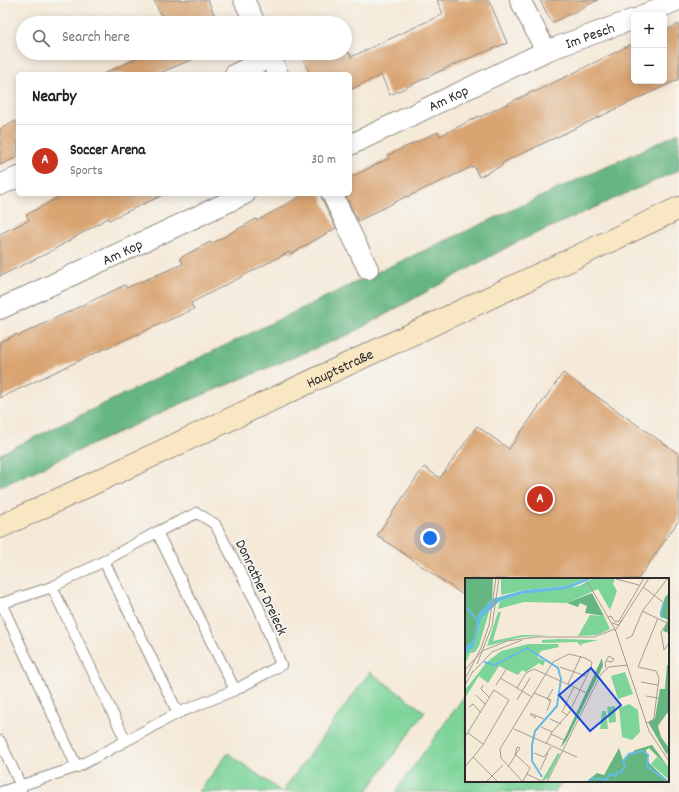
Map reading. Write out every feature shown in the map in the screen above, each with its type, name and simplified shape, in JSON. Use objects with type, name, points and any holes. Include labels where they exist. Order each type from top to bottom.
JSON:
[{"type":"main road","name":"Hauptstraße","points":[[0,527],[679,208]]},
{"type":"street","points":[[244,0],[252,16]]},
{"type":"street","points":[[520,0],[546,51]]},
{"type":"street","points":[[651,12],[678,0]]},
{"type":"street","name":"Im Pesch","points":[[546,51],[631,20]]},
{"type":"street","name":"Am Kop","points":[[352,144],[546,51]]},
{"type":"street","points":[[241,72],[272,61]]},
{"type":"street","points":[[0,185],[16,178]]},
{"type":"street","name":"Am Kop","points":[[0,309],[241,196]]},
{"type":"street","points":[[333,196],[368,269]]},
{"type":"lane","name":"Donrather Dreieck","points":[[1,603],[52,586],[197,513],[215,524],[259,608],[281,665],[235,690],[178,713],[77,767],[21,789],[1,792]]},
{"type":"lane","points":[[157,532],[235,690]]},
{"type":"lane","points":[[104,561],[178,713]]},
{"type":"lane","points":[[52,586],[126,741]]},
{"type":"lane","points":[[1,603],[77,767]]},
{"type":"lane","points":[[0,741],[21,789]]},
{"type":"green space","points":[[679,133],[679,170],[515,243],[350,334],[171,408],[0,487],[0,454],[371,275]]},
{"type":"green space","points":[[370,672],[425,712],[366,792],[282,792]]},
{"type":"green space","points":[[465,695],[465,782],[562,782],[555,792],[395,792]]},
{"type":"green space","points":[[228,753],[282,792],[199,792]]},
{"type":"building","points":[[154,0],[208,0],[215,16],[161,16]]},
{"type":"building","points":[[437,0],[489,0],[507,43],[453,65],[390,95],[381,75],[352,89],[352,72],[309,72],[303,60],[352,60],[352,57],[443,14]]},
{"type":"building","points":[[540,0],[598,0],[552,23]]},
{"type":"building","points":[[679,24],[679,79],[502,163],[503,165],[479,177],[474,166],[407,196],[358,221],[346,196],[352,196],[352,177],[389,158],[388,155],[438,132],[440,136],[479,116],[480,117],[534,91],[535,92],[631,44],[631,84],[667,84],[667,30]]},
{"type":"building","points":[[133,60],[191,60],[162,72],[107,72]]},
{"type":"building","points":[[16,121],[16,158],[0,165],[0,129]]},
{"type":"building","points":[[60,196],[161,196],[109,220],[108,218],[48,253],[0,276],[0,234],[29,220],[26,215]]},
{"type":"building","points":[[301,196],[321,196],[336,228],[291,254],[289,252],[191,303],[194,309],[0,398],[0,342],[17,334],[18,336],[125,285],[126,288],[183,264],[180,258],[210,242],[211,244],[256,219],[257,221]]},
{"type":"building","points":[[563,373],[679,454],[679,520],[639,578],[465,578],[465,596],[377,535],[424,467],[440,478],[477,426],[509,449]]},
{"type":"place","name":"Soccer Arena","points":[[540,499]]}]
